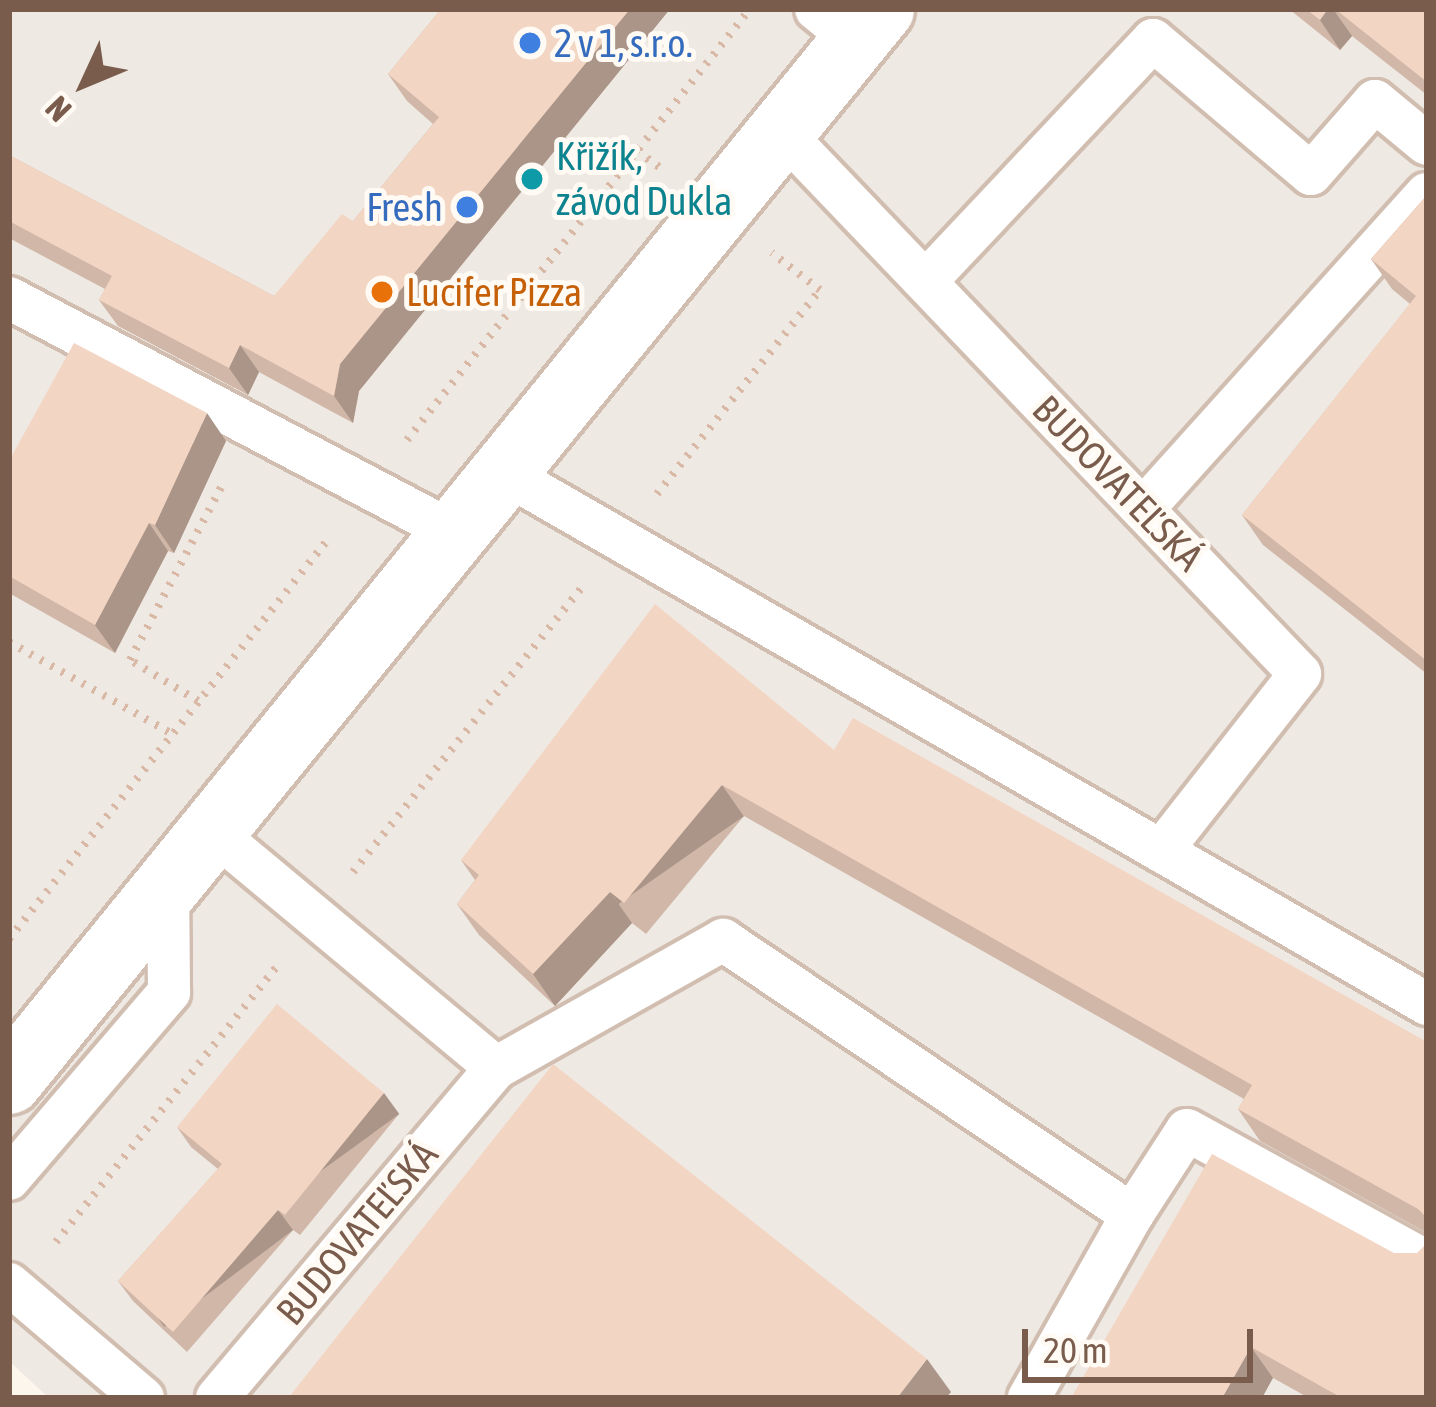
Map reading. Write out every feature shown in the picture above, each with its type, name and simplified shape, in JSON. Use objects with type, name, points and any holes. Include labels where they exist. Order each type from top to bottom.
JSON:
[{"type":"street","points":[[9,1081],[794,115],[848,19]]},
{"type":"lane","points":[[926,281],[1153,40],[1311,174],[1375,101],[1427,144]]},
{"type":"lane","name":"BUDOVATEĽSKÁ","points":[[794,115],[926,281],[1300,674],[1161,851]]},
{"type":"lane","points":[[1143,509],[1427,194]]},
{"type":"lane","points":[[9,298],[455,533]]},
{"type":"lane","points":[[504,472],[1427,1004]]},
{"type":"lane","points":[[212,831],[496,1068]]},
{"type":"lane","points":[[9,1179],[169,992],[168,886]]},
{"type":"lane","name":"BUDOVATEĽSKÁ","points":[[217,1398],[496,1068],[723,940],[1132,1215]]},
{"type":"lane","points":[[1029,1398],[1132,1215],[1187,1130],[1427,1262]]},
{"type":"lane","points":[[13,1288],[143,1398]]},
{"type":"path","points":[[13,1288],[820,290],[637,151]]},
{"type":"path","points":[[198,701],[130,659],[236,461]]},
{"type":"path","points":[[9,642],[172,734]]},
{"type":"shaded area","points":[[9,9],[1427,9],[1427,1398],[49,1398],[9,1361]]},
{"type":"building","points":[[441,9],[630,9],[340,364],[334,396],[240,345],[229,368],[99,300],[112,276],[9,221],[9,155],[274,296],[342,214],[353,221],[439,117],[388,74]]},
{"type":"building","points":[[1306,9],[1328,9],[1320,20]]},
{"type":"building","points":[[1335,9],[1427,9],[1427,82]]},
{"type":"building","points":[[1427,195],[1427,661],[1242,515],[1416,296],[1371,259]]},
{"type":"building","points":[[74,343],[207,413],[155,525],[149,523],[95,625],[9,576],[9,461]]},
{"type":"building","points":[[655,604],[834,750],[853,718],[1427,1042],[1427,1218],[1238,1109],[1252,1085],[722,785],[624,903],[610,892],[533,974],[457,904],[479,875],[461,860]]},
{"type":"building","points":[[277,1004],[384,1093],[285,1215],[278,1210],[173,1332],[118,1281],[222,1164],[177,1127]]},
{"type":"building","points":[[553,1064],[927,1359],[897,1398],[289,1397]]},
{"type":"building","points":[[1212,1154],[1394,1253],[1417,1253],[1427,1243],[1427,1398],[1342,1398],[1251,1347],[1222,1398],[1071,1398]]},
{"type":"place","name":"2 v 1, s.r.o.","points":[[530,43]]},
{"type":"place","name":"Křižík, závod Dukla","points":[[532,179]]},
{"type":"place","name":"Fresh","points":[[467,207]]},
{"type":"place","name":"Lucifer Pizza","points":[[382,292]]}]
